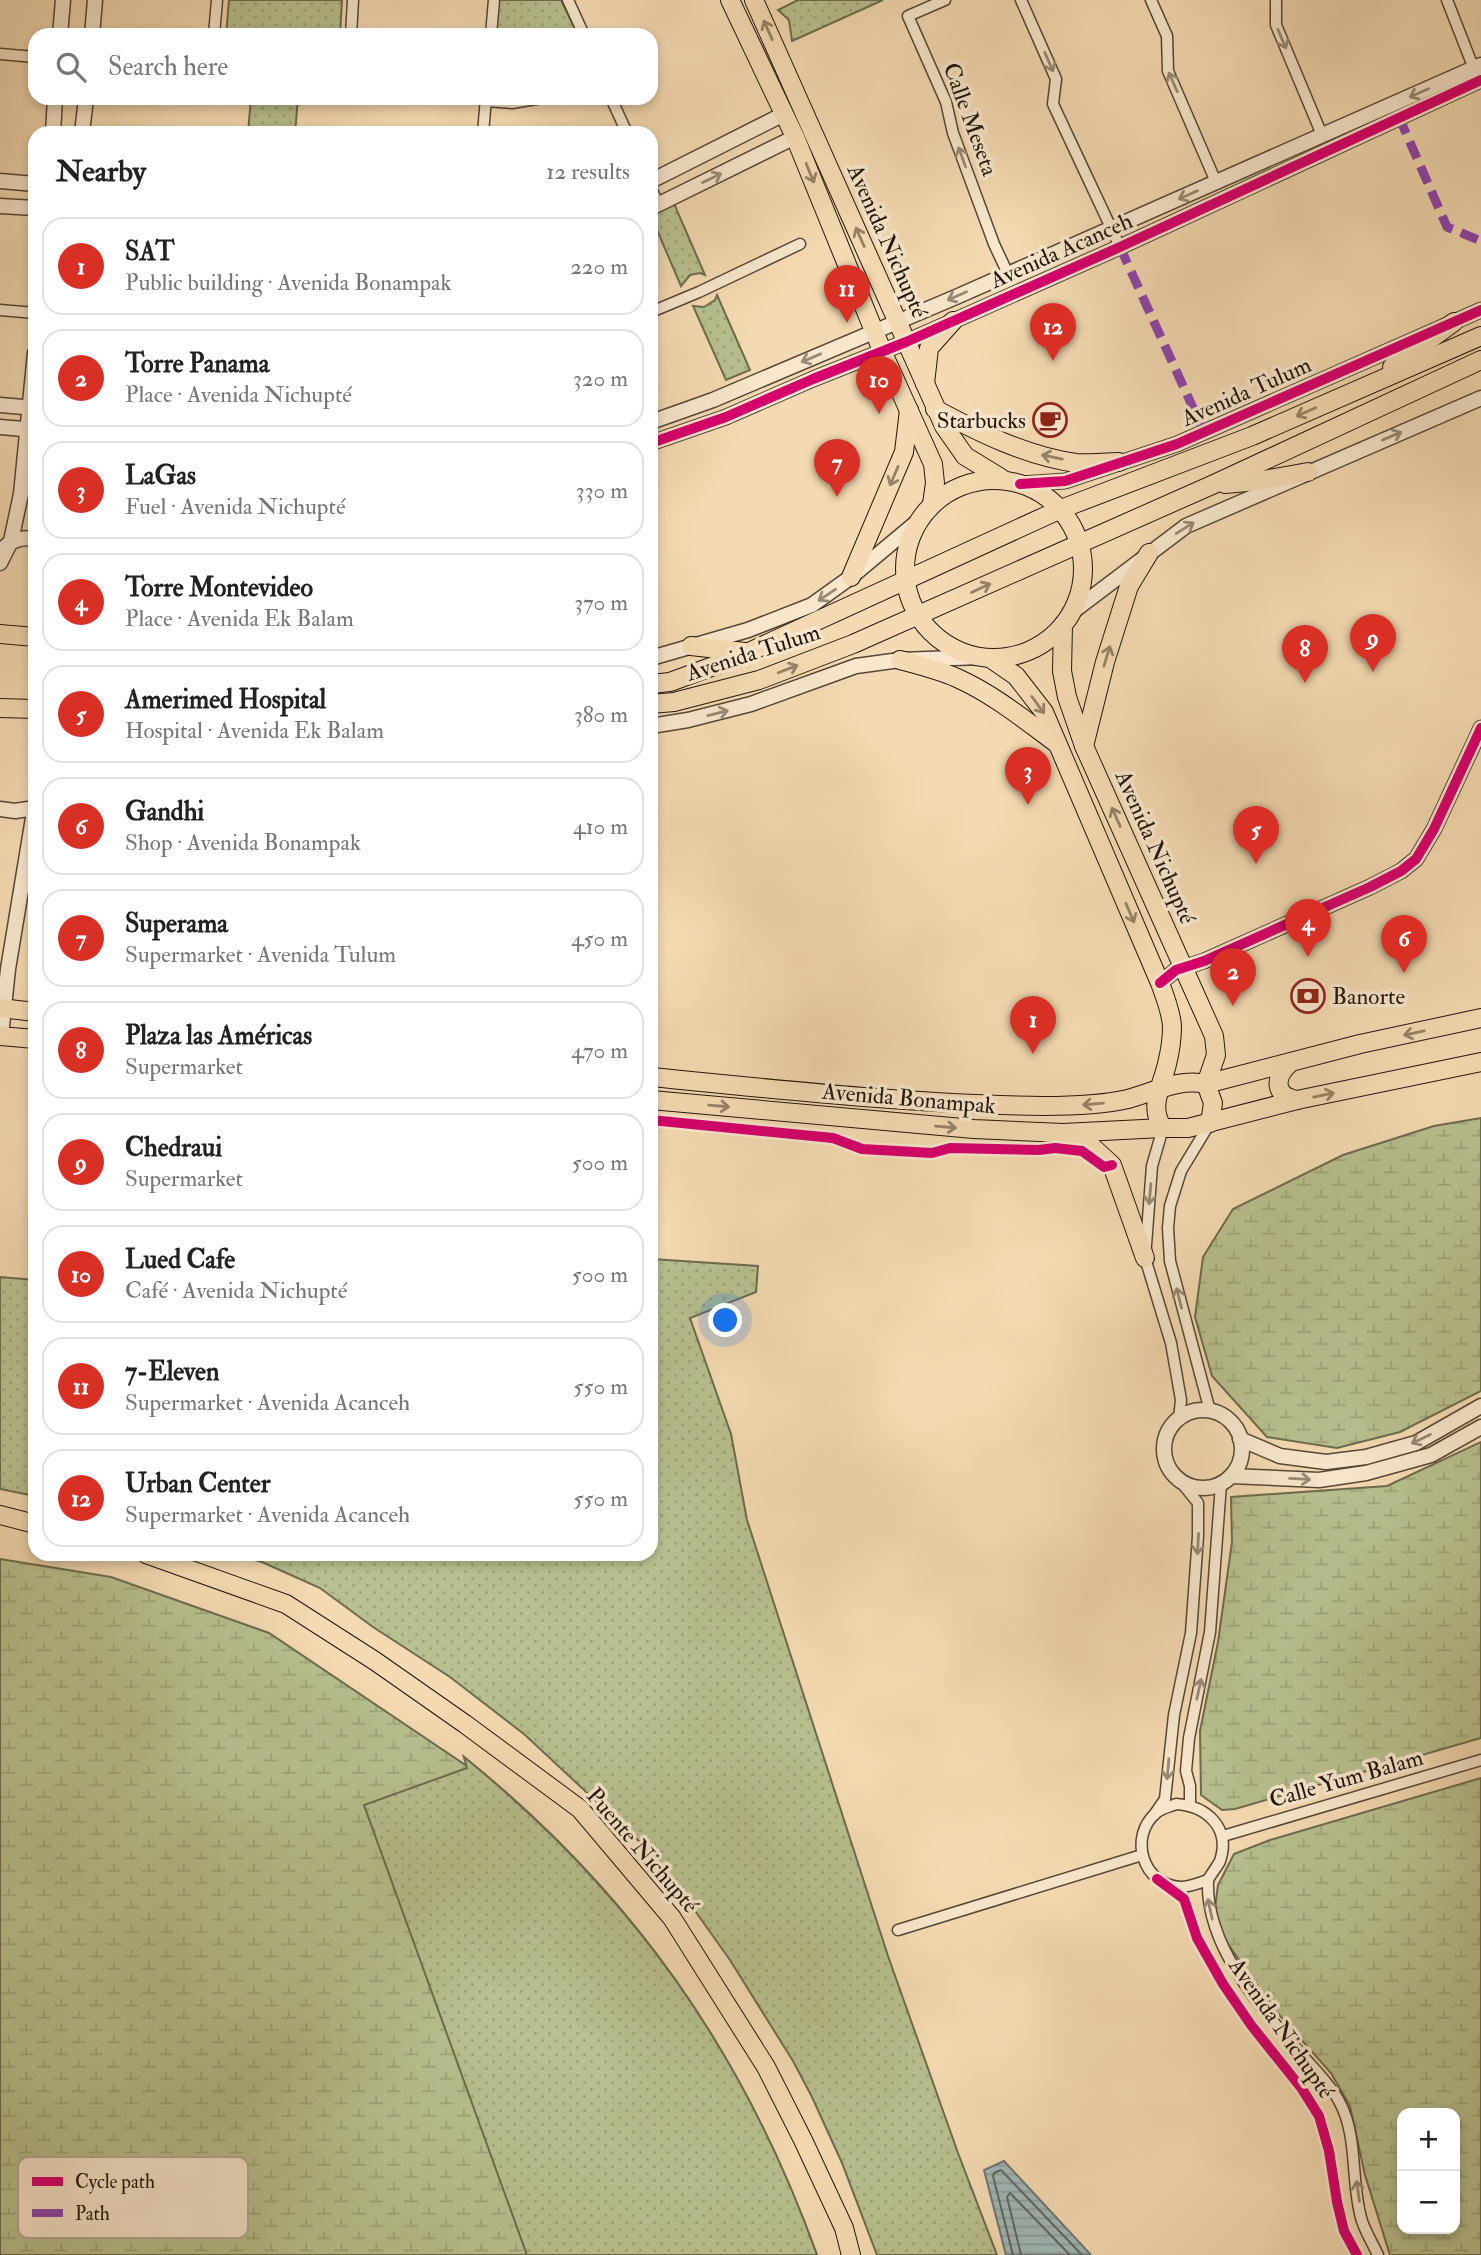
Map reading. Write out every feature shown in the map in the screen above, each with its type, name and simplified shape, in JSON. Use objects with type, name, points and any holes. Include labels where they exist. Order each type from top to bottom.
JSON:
[{"type":"main road","name":"Avenida Nichupté","points":[[730,0],[795,137],[874,332],[933,464],[935,483],[932,504]]},
{"type":"main road","name":"Avenida Nichupté","points":[[754,0],[944,426],[965,456],[1012,482],[1042,494],[1060,509]]},
{"type":"main road","points":[[925,384],[929,348],[953,321]]},
{"type":"main road","points":[[1364,387],[1454,322]]},
{"type":"main road","name":"Avenida Tulum","points":[[658,683],[670,682],[748,653],[1060,509],[1252,436],[1481,336]]},
{"type":"main road","name":"Avenida Tulum","points":[[658,703],[674,702],[759,680],[919,616],[1212,485],[1481,360]]},
{"type":"main road","points":[[935,409],[970,427],[1036,454],[1077,463],[1119,462]]},
{"type":"main road","points":[[852,577],[904,452],[909,411]]},
{"type":"main road","points":[[1212,485],[1258,481],[1308,472]]},
{"type":"main road","points":[[1012,482],[984,480],[965,484],[948,492],[932,504],[918,521],[908,547],[906,580],[909,596],[927,627],[960,652],[986,658],[1010,657],[1031,651],[1048,640],[1067,619],[1082,583],[1083,566],[1072,525],[1060,509]]},
{"type":"main road","points":[[1084,746],[1105,662],[1129,586],[1149,554]]},
{"type":"main road","name":"Avenida Nichupté","points":[[1067,619],[1062,671],[1066,697],[1084,746],[1214,1036],[1216,1055],[1206,1084]]},
{"type":"main road","points":[[0,634],[28,636]]},
{"type":"main road","points":[[691,646],[748,653]]},
{"type":"main road","points":[[986,658],[1018,679],[1044,712],[1168,1003],[1172,1026],[1167,1065],[1159,1089],[1156,1111],[1163,1128],[1188,1128],[1297,1100],[1481,1062]]},
{"type":"main road","points":[[900,660],[966,682],[1057,743]]},
{"type":"main road","points":[[0,708],[28,709]]},
{"type":"main road","points":[[2,1008],[28,1011]]},
{"type":"main road","points":[[1159,1089],[1186,1083],[1206,1084],[1360,1044],[1481,1018]]},
{"type":"main road","points":[[0,1036],[28,1038]]},
{"type":"main road","points":[[1289,1064],[1280,1075],[1279,1085],[1285,1096],[1297,1100]]},
{"type":"main road","name":"Avenida Bonampak","points":[[658,1078],[844,1096],[1044,1105],[1093,1105],[1128,1099],[1159,1089]]},
{"type":"main road","points":[[1206,1084],[1213,1103],[1210,1123]]},
{"type":"main road","name":"Avenida Bonampak","points":[[658,1101],[974,1129],[1063,1133],[1163,1128]]},
{"type":"main road","points":[[1063,1133],[1088,1143],[1112,1165],[1145,1258]]},
{"type":"main road","points":[[0,1515],[28,1522]]},
{"type":"main road","name":"Puente Nichupté","points":[[166,1561],[286,1604],[375,1661],[580,1809],[673,1918],[766,2067],[844,2228],[851,2255]]},
{"type":"street","points":[[61,28],[63,0]]},
{"type":"street","points":[[93,28],[95,0]]},
{"type":"street","points":[[215,28],[217,0]]},
{"type":"street","points":[[351,28],[353,0]]},
{"type":"street","points":[[492,28],[494,0]]},
{"type":"street","points":[[568,0],[581,28]]},
{"type":"street","name":"Calle Meseta","points":[[945,0],[908,16],[946,102],[953,133],[994,244],[1008,274]]},
{"type":"street","points":[[1021,0],[1056,79],[1053,104],[1120,247]]},
{"type":"street","points":[[1151,0],[1167,36],[1168,71],[1216,182]]},
{"type":"street","points":[[1276,0],[1276,25],[1322,135]]},
{"type":"street","points":[[1447,0],[1479,71]]},
{"type":"street","points":[[0,54],[28,56]]},
{"type":"street","name":"Avenida Acanceh","points":[[658,420],[713,400],[874,332],[1322,135],[1479,71]]},
{"type":"street","name":"Avenida Acanceh","points":[[658,441],[726,418],[1120,247],[1479,71]]},
{"type":"street","points":[[53,126],[55,105]]},
{"type":"street","points":[[83,126],[85,105]]},
{"type":"street","points":[[484,126],[485,105]]},
{"type":"street","points":[[614,105],[624,126]]},
{"type":"street","points":[[658,177],[784,114]]},
{"type":"street","points":[[658,205],[795,137]]},
{"type":"street","points":[[0,181],[28,183]]},
{"type":"street","points":[[0,206],[28,208]]},
{"type":"street","points":[[658,309],[800,244]]},
{"type":"street","points":[[0,310],[28,312]]},
{"type":"street","name":"Avenida Tulum","points":[[1012,482],[1065,481],[1177,444],[1481,310]]},
{"type":"street","points":[[1067,619],[1186,526],[1481,398]]},
{"type":"street","points":[[0,405],[28,408]]},
{"type":"street","points":[[0,427],[28,429]]},
{"type":"street","points":[[0,563],[21,494],[28,448]]},
{"type":"street","name":"Avenida Tulum","points":[[658,656],[748,630],[812,604],[852,577],[918,521]]},
{"type":"street","points":[[6,546],[22,538],[28,538]]},
{"type":"street","name":"Avenida Tulum","points":[[658,725],[751,704],[856,666],[900,660],[986,658]]},
{"type":"street","points":[[1160,983],[1170,973],[1204,961],[1401,871],[1416,859],[1434,829],[1481,728]]},
{"type":"street","points":[[1065,761],[1084,746]]},
{"type":"street","points":[[0,809],[15,811],[28,808]]},
{"type":"street","points":[[0,1036],[4,972],[28,844]]},
{"type":"street","points":[[1210,1123],[1181,1171],[1170,1206],[1168,1228],[1170,1261],[1210,1411]]},
{"type":"street","points":[[1163,1128],[1152,1166],[1145,1258],[1171,1343],[1181,1400],[1179,1419]]},
{"type":"street","points":[[1171,1343],[1190,1336]]},
{"type":"street","points":[[1240,1439],[1280,1456],[1326,1462],[1366,1457],[1416,1443],[1481,1406]]},
{"type":"street","points":[[1154,1815],[1176,1804],[1201,1809],[1212,1818],[1223,1836],[1220,1861],[1208,1880],[1180,1887],[1157,1879],[1147,1868],[1142,1855],[1141,1840],[1145,1826],[1165,1800],[1174,1716],[1191,1633],[1198,1536],[1198,1503],[1172,1474],[1166,1462],[1164,1448],[1167,1433],[1179,1419],[1189,1413],[1210,1411],[1223,1416],[1233,1425],[1240,1439],[1241,1452],[1238,1465],[1226,1480],[1210,1632],[1189,1738],[1186,1771],[1190,1786],[1190,1805]]},
{"type":"street","points":[[1181,1482],[1208,1488],[1226,1480],[1319,1480],[1366,1473],[1431,1455],[1481,1427]]},
{"type":"street","points":[[1191,1633],[1210,1632]]},
{"type":"street","name":"Calle Yum Balam","points":[[1223,1836],[1481,1760]]},
{"type":"street","points":[[898,1930],[1142,1855]]},
{"type":"street","name":"Avenida Nichupté","points":[[1157,1879],[1184,1899],[1198,1938],[1223,1984],[1251,2025],[1302,2089],[1319,2116],[1329,2151],[1344,2231],[1357,2255]]},
{"type":"street","name":"Avenida Nichupté","points":[[1208,1880],[1207,1896],[1213,1923],[1233,1965],[1261,2008],[1339,2100],[1349,2128],[1362,2220],[1378,2255]]},
{"type":"street","points":[[1206,1953],[1222,1942]]},
{"type":"green space","points":[[229,0],[342,0],[340,28],[227,28]]},
{"type":"green space","points":[[498,0],[561,0],[575,28],[496,28]]},
{"type":"green space","points":[[798,0],[883,0],[792,41],[789,20],[778,10]]},
{"type":"green space","points":[[250,105],[297,105],[296,126],[249,126]]},
{"type":"green space","points":[[672,199],[705,275],[690,275],[681,286],[658,232],[658,205]]},
{"type":"green space","points":[[717,295],[750,370],[726,380],[693,306],[704,307],[715,300]]},
{"type":"green space","points":[[1481,1118],[1481,1391],[1400,1432],[1337,1448],[1267,1437],[1212,1376],[1195,1317],[1203,1257],[1233,1209],[1343,1155],[1434,1126]]},
{"type":"green space","points":[[658,1259],[758,1266],[756,1292],[690,1318],[731,1434],[747,1520],[888,1956],[997,2255],[877,2255],[842,2163],[793,2061],[730,1960],[683,1894],[642,1844],[524,1734],[450,1677],[373,1627],[320,1588],[258,1561],[658,1561]]},
{"type":"green space","points":[[0,1277],[28,1279],[28,1495],[0,1489]]},
{"type":"green space","points":[[1481,1442],[1481,1738],[1235,1809],[1222,1810],[1201,1795],[1200,1731],[1218,1642],[1232,1542],[1231,1497],[1387,1486]]},
{"type":"green space","points":[[0,1559],[111,1577],[269,1633],[467,1766],[464,1757],[525,1809],[580,1864],[631,1921],[676,1981],[717,2044],[754,2110],[817,2255],[0,2255]]},
{"type":"green space","points":[[464,1757],[524,1809],[580,1864],[630,1921],[676,1981],[718,2044],[755,2111],[788,2181],[817,2255],[527,2255],[364,1805],[467,1768]]},
{"type":"green space","points":[[1481,1778],[1481,2255],[1390,2255],[1365,2175],[1350,2106],[1331,2073],[1274,2009],[1213,1923],[1218,1885],[1234,1854],[1270,1840]]},
{"type":"water","points":[[1004,2161],[1091,2255],[1006,2255],[984,2170]]},
{"type":"marked path","points":[[1399,117],[1447,227],[1481,241]]},
{"type":"marked path","points":[[1120,247],[1204,432]]},
{"type":"cycle path","points":[[658,441],[726,417],[906,342],[1120,247],[1481,80]]},
{"type":"cycle path","points":[[1020,484],[1065,481],[1177,444],[1481,310]]},
{"type":"cycle path","points":[[1160,983],[1176,970],[1204,961],[1401,871],[1416,859],[1434,829],[1481,728]]},
{"type":"cycle path","points":[[658,1121],[833,1138],[862,1149],[932,1153],[950,1148],[1055,1148],[1082,1151],[1104,1167],[1112,1165]]},
{"type":"cycle path","points":[[1157,1879],[1184,1899],[1197,1938],[1223,1984],[1251,2025],[1302,2089],[1319,2116],[1329,2151],[1344,2231],[1357,2255]]},
{"type":"place","name":"7-Eleven","points":[[847,323]]},
{"type":"place","name":"Urban Center","points":[[1053,361]]},
{"type":"place","name":"Lued Cafe","points":[[879,414]]},
{"type":"place","name":"Starbucks","points":[[1050,420]]},
{"type":"place","name":"Superama","points":[[837,497]]},
{"type":"place","name":"Chedraui","points":[[1373,672]]},
{"type":"place","name":"Plaza las Américas","points":[[1305,683]]},
{"type":"place","name":"LaGas","points":[[1028,805]]},
{"type":"place","name":"Amerimed Hospital","points":[[1256,864]]},
{"type":"place","name":"Torre Montevideo","points":[[1308,957]]},
{"type":"place","name":"Gandhi","points":[[1404,973]]},
{"type":"place","name":"Banorte","points":[[1308,996]]},
{"type":"place","name":"Torre Panama","points":[[1233,1006]]},
{"type":"place","name":"SAT","points":[[1033,1054]]}]
